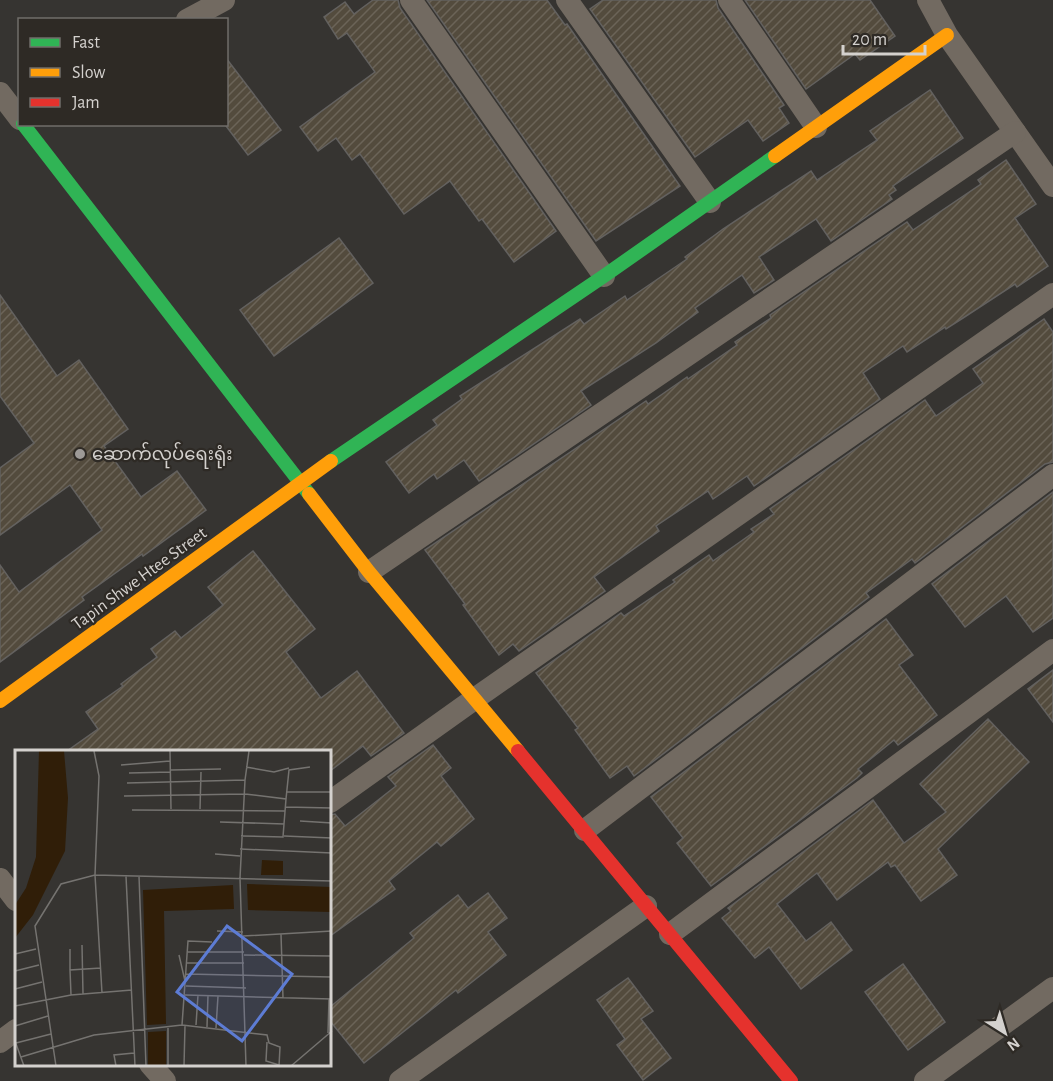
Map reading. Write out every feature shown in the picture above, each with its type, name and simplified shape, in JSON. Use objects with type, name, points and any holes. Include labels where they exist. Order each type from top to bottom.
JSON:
[{"type":"street","points":[[191,18],[224,0]]},
{"type":"street","points":[[411,0],[604,276]]},
{"type":"street","points":[[567,0],[710,202]]},
{"type":"street","points":[[729,0],[816,127]]},
{"type":"street","points":[[927,0],[1015,132],[1050,177]]},
{"type":"street","name":"Tapin Shwe Htee Street","points":[[0,702],[299,483],[604,276],[948,34]]},
{"type":"street","points":[[0,93],[15,117]]},
{"type":"street","points":[[22,126],[369,572],[791,1081]]},
{"type":"street","points":[[369,572],[1015,132]]},
{"type":"street","points":[[332,801],[1053,294]]},
{"type":"street","points":[[585,831],[1053,475]]},
{"type":"street","points":[[670,934],[1053,650]]},
{"type":"street","points":[[0,879],[15,899]]},
{"type":"street","points":[[400,1081],[646,906]]},
{"type":"street","points":[[924,1081],[1053,988]]},
{"type":"street","points":[[0,1042],[15,1031]]},
{"type":"street","points":[[151,1066],[165,1081]]},
{"type":"building","points":[[373,0],[398,0],[400,8],[556,231],[514,262],[482,219],[479,221],[450,181],[404,214],[360,154],[352,160],[336,138],[318,151],[300,127],[375,72],[347,33],[338,39],[324,17],[345,2],[354,14]]},
{"type":"building","points":[[427,0],[547,0],[565,25],[567,24],[680,186],[596,241]]},
{"type":"building","points":[[603,0],[716,0],[718,8],[784,105],[779,108],[789,123],[763,141],[748,120],[695,157],[590,9]]},
{"type":"building","points":[[745,0],[870,0],[895,36],[860,60],[855,54],[806,89]]},
{"type":"building","points":[[228,61],[281,130],[248,155],[226,126],[228,126]]},
{"type":"building","points":[[930,90],[963,138],[893,186],[896,190],[889,195],[892,199],[831,241],[816,219],[759,257],[774,280],[754,293],[742,275],[695,308],[698,312],[656,343],[581,391],[591,405],[479,481],[464,460],[437,479],[434,474],[409,493],[386,462],[437,425],[433,420],[462,399],[460,396],[580,319],[584,324],[625,296],[627,300],[687,259],[685,257],[723,229],[811,171],[817,180],[877,140],[870,131]]},
{"type":"building","points":[[1006,160],[1036,204],[1015,218],[1048,266],[1017,287],[1015,284],[907,352],[903,346],[863,373],[880,399],[754,486],[747,476],[713,499],[708,491],[656,526],[659,531],[594,577],[605,591],[519,651],[513,644],[499,655],[425,550],[646,401],[648,404],[687,377],[688,379],[737,345],[735,342],[771,318],[770,315],[907,222],[913,230],[981,184],[978,180]]},
{"type":"building","points":[[339,238],[373,283],[274,356],[240,310]]},
{"type":"building","points":[[0,295],[57,376],[79,360],[128,429],[104,446],[141,497],[177,471],[206,510],[82,597],[84,600],[0,662],[0,565],[19,592],[102,530],[70,485],[0,535],[0,468],[34,443],[0,396]]},
{"type":"building","points":[[1044,319],[1053,332],[1053,462],[1045,464],[915,563],[912,559],[866,593],[869,597],[634,776],[627,766],[610,778],[575,730],[578,728],[536,673],[621,613],[624,616],[675,582],[673,580],[709,555],[713,561],[754,532],[751,529],[774,514],[770,509],[925,400],[936,416],[983,383],[973,369]]},
{"type":"building","points":[[1053,492],[1053,618],[1033,632],[1006,596],[965,627],[932,584]]},
{"type":"building","points":[[253,551],[315,629],[286,652],[321,698],[357,671],[404,733],[371,756],[363,746],[332,769],[332,750],[68,750],[98,729],[86,712],[123,686],[121,684],[157,657],[151,649],[175,631],[181,638],[223,605],[208,587]]},
{"type":"building","points":[[886,619],[913,655],[899,665],[937,715],[898,745],[894,740],[858,769],[862,773],[857,778],[711,886],[677,843],[683,838],[651,797]]},
{"type":"building","points":[[1053,670],[1053,722],[1028,689]]},
{"type":"building","points":[[988,719],[1029,762],[938,849],[957,875],[921,901],[895,865],[891,867],[888,862],[837,900],[817,873],[777,904],[806,941],[831,922],[852,950],[801,989],[769,947],[755,958],[722,918],[731,911],[728,908],[873,800],[904,843],[946,812],[920,784]]},
{"type":"building","points":[[433,745],[451,768],[441,776],[474,819],[441,846],[437,842],[389,881],[395,889],[332,935],[332,815],[335,814],[345,826],[396,786],[388,777]]},
{"type":"building","points":[[488,893],[507,918],[488,932],[506,955],[458,993],[456,990],[364,1063],[332,1023],[332,1005],[414,938],[410,933],[458,895],[468,908]]},
{"type":"building","points":[[903,964],[945,1022],[908,1050],[865,992]]},
{"type":"building","points":[[628,978],[653,1011],[641,1019],[671,1058],[643,1080],[617,1045],[625,1039],[597,1000]]},
{"type":"traffic: fast","points":[[25,126],[309,494]]},
{"type":"traffic: fast","points":[[331,461],[604,276],[775,156]]},
{"type":"traffic: slow","points":[[775,156],[947,35]]},
{"type":"traffic: slow","points":[[0,701],[331,461]]},
{"type":"traffic: slow","points":[[309,494],[369,572],[518,751]]},
{"type":"traffic: jam","points":[[518,751],[791,1081]]},
{"type":"place","name":"ဆောက်လုပ်ရေးရုံး","points":[[80,454]]}]
